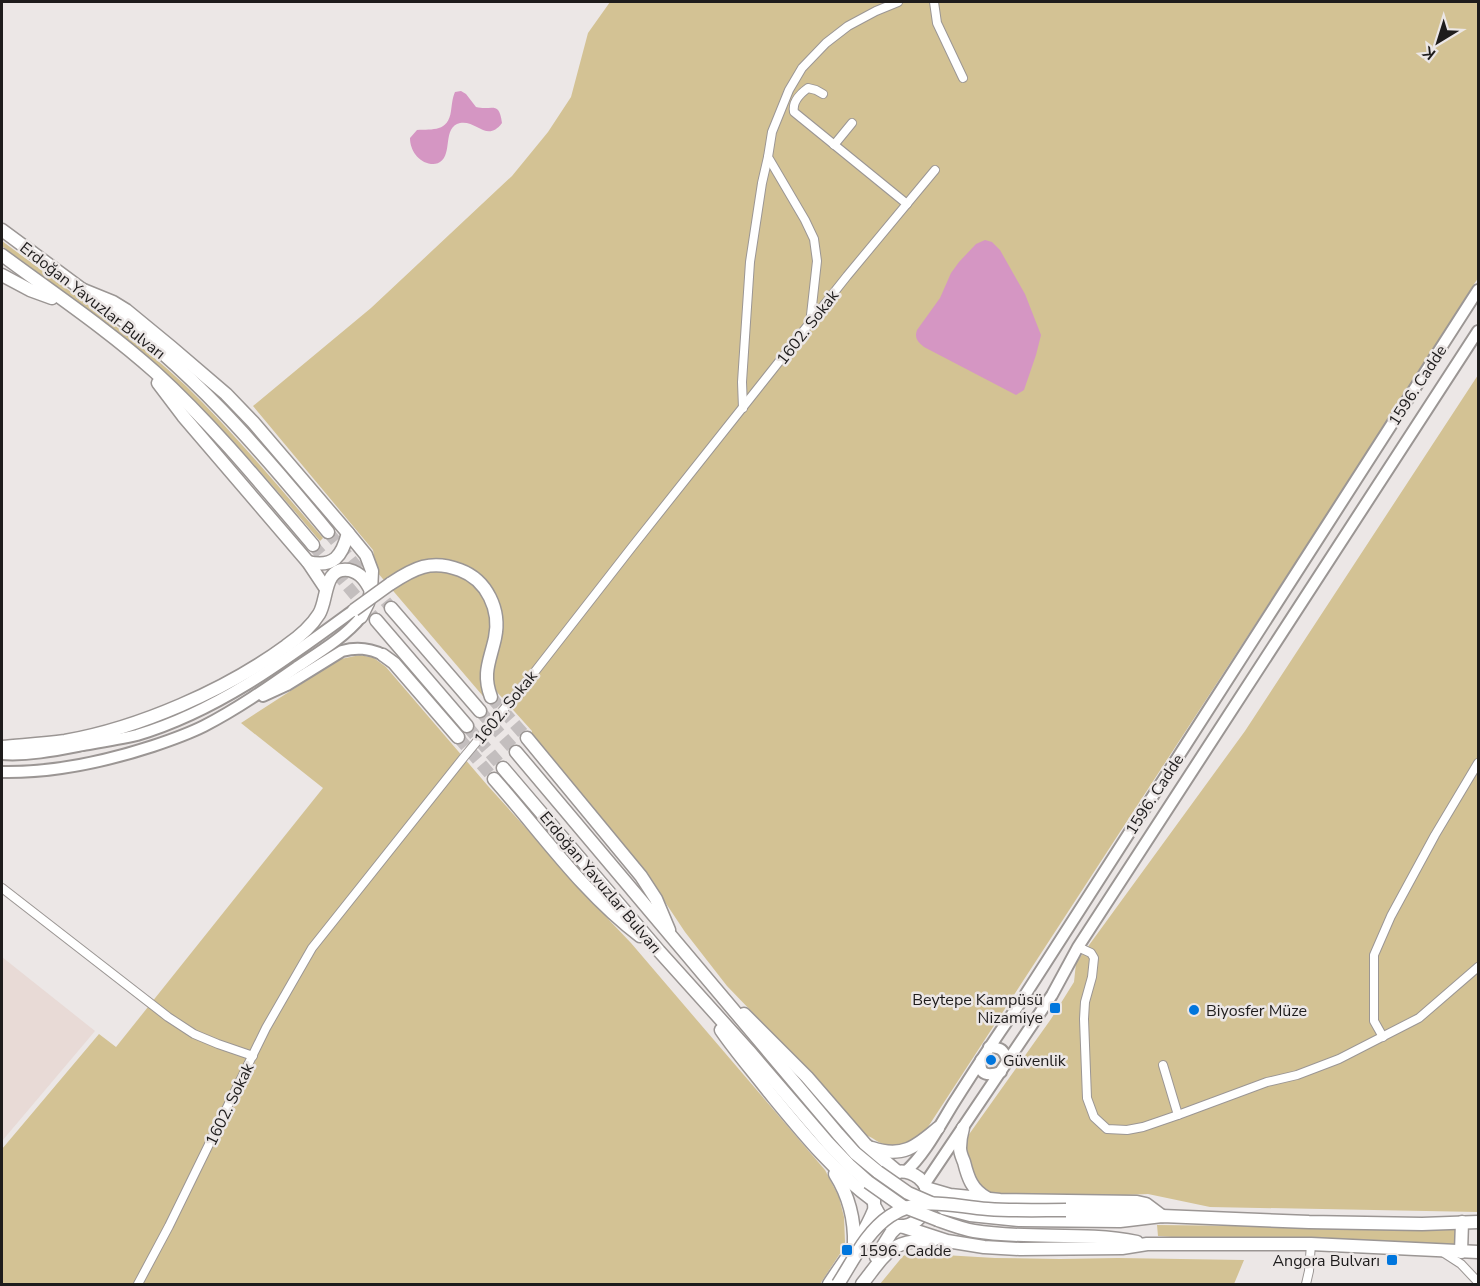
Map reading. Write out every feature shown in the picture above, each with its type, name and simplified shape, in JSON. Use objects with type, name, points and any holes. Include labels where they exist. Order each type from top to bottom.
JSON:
[{"type":"main road","name":"Erdoğan Yavuzlar Bulvarı","points":[[2,230],[139,332],[206,392],[328,532]]},
{"type":"main road","name":"Erdoğan Yavuzlar Bulvarı","points":[[2,255],[141,360],[206,422],[313,545]]},
{"type":"main road","points":[[2,275],[30,290],[68,304]]},
{"type":"main road","points":[[2,772],[50,771],[88,764],[185,735],[240,705],[353,626],[358,613],[368,603],[372,591],[373,579],[370,564],[360,547],[226,394],[126,310],[81,289]]},
{"type":"main road","name":"1596. Cadde","points":[[828,1284],[854,1247],[874,1204],[879,1183],[891,1174],[902,1172],[912,1166],[938,1128],[1479,290]]},
{"type":"main road","name":"1596. Cadde","points":[[838,1284],[870,1234],[897,1223],[909,1225],[916,1222],[926,1211],[928,1204],[925,1186],[1052,995],[1078,947],[1479,331]]},
{"type":"main road","points":[[141,360],[183,416],[308,562],[326,589]]},
{"type":"main road","points":[[308,562],[320,565],[332,562],[341,554],[348,533]]},
{"type":"main road","points":[[2,754],[23,754],[71,748],[137,735],[169,723],[250,683],[358,613],[390,584],[411,571],[433,564],[449,566],[465,572],[479,582],[490,597],[496,622],[495,638],[486,677],[491,697]]},
{"type":"main road","points":[[2,747],[67,741],[129,725],[209,692],[248,671],[310,626],[326,598],[326,589],[331,576],[338,571],[345,570],[360,574],[372,591]]},
{"type":"main road","points":[[391,608],[480,711]]},
{"type":"main road","points":[[376,620],[467,726]]},
{"type":"main road","points":[[240,705],[275,691],[342,651],[366,648],[383,655],[394,663],[458,737]]},
{"type":"main road","points":[[526,738],[641,876],[656,899],[673,939]]},
{"type":"main road","name":"Erdoğan Yavuzlar Bulvarı","points":[[516,752],[838,1134],[855,1153],[878,1172],[908,1193],[943,1208],[970,1215],[1019,1220],[1120,1221],[1162,1216]]},
{"type":"main road","name":"Erdoğan Yavuzlar Bulvarı","points":[[503,768],[659,951],[828,1143],[868,1182],[902,1206],[971,1231],[996,1234],[1119,1238],[1147,1244]]},
{"type":"main road","points":[[494,779],[591,893],[622,922],[659,951]]},
{"type":"main road","name":"Erdoğan Yavuzlar Bulvarı","points":[[708,981],[786,1055],[865,1144],[902,1172],[916,1176],[925,1186]]},
{"type":"main road","name":"Erdoğan Yavuzlar Bulvarı","points":[[699,996],[739,1054],[782,1108],[825,1157],[874,1204],[883,1219],[889,1223],[897,1223]]},
{"type":"main road","points":[[989,1047],[999,1048],[1008,1061]]},
{"type":"main road","points":[[981,1060],[981,1070],[985,1073],[992,1075],[1001,1072]]},
{"type":"main road","points":[[865,1144],[884,1151],[896,1152],[918,1145],[938,1128]]},
{"type":"main road","points":[[963,1128],[960,1151],[966,1173],[974,1189],[988,1198]]},
{"type":"main road","points":[[825,1157],[849,1203],[854,1229],[854,1247]]},
{"type":"main road","points":[[925,1186],[950,1195],[1000,1200],[1137,1202],[1146,1204],[1162,1216]]},
{"type":"main road","points":[[942,1240],[930,1223],[939,1200],[950,1195]]},
{"type":"main road","points":[[942,1240],[897,1223],[910,1207],[931,1203],[949,1203],[986,1209],[1140,1210],[1162,1216],[1309,1222],[1422,1224],[1479,1222]]},
{"type":"main road","points":[[1461,1258],[1462,1222]]},
{"type":"main road","name":"1596. Cadde","points":[[861,1284],[897,1223]]},
{"type":"main road","points":[[861,1284],[887,1252],[908,1241],[919,1240],[942,1240],[984,1247],[1020,1249],[1122,1248],[1147,1244],[1311,1244],[1440,1251],[1461,1258],[1479,1252]]},
{"type":"street","points":[[743,408],[742,382],[750,261],[762,183],[777,117],[802,68],[826,43],[848,26],[898,2]]},
{"type":"street","points":[[934,2],[937,23],[963,78]]},
{"type":"street","points":[[823,94],[808,88],[794,104],[794,112],[907,204]]},
{"type":"street","points":[[834,145],[852,123]]},
{"type":"street","points":[[768,157],[814,239],[817,261],[810,324]]},
{"type":"street","name":"1602. Sokak","points":[[138,1284],[253,1056],[298,972],[318,941],[935,170]]},
{"type":"street","points":[[1383,1037],[1374,1021],[1374,955],[1391,916],[1435,835],[1479,763]]},
{"type":"street","points":[[2,888],[168,1017],[194,1034],[253,1056]]},
{"type":"street","points":[[1078,947],[1091,953],[1094,957],[1092,977],[1085,1002],[1084,1020],[1087,1098],[1094,1117],[1107,1130],[1127,1131],[1339,1059],[1419,1018],[1479,967]]},
{"type":"street","points":[[1163,1065],[1178,1115]]},
{"type":"street","points":[[1306,1284],[1311,1244]]},
{"type":"street","points":[[1461,1258],[1479,1282]]},
{"type":"shaded area","points":[[610,2],[1478,2],[1478,278],[926,1130],[918,1138],[903,1145],[884,1144],[865,1135],[813,1075],[727,986],[685,932],[631,853],[531,736],[532,731],[496,691],[488,702],[377,572],[373,550],[253,406],[371,308],[512,176],[548,132],[571,97],[588,33]]},
{"type":"shaded area","points":[[461,91],[476,107],[497,109],[502,123],[492,131],[466,123],[455,125],[449,135],[444,158],[434,164],[422,161],[413,151],[410,138],[417,130],[439,128],[447,123],[455,92]]},
{"type":"shaded area","points":[[985,240],[992,242],[1000,250],[1025,294],[1041,335],[1024,390],[1016,395],[924,347],[916,338],[917,330],[940,298],[951,273],[976,244]]},
{"type":"shaded area","points":[[2,241],[118,328],[185,385],[238,441],[323,538],[320,541],[231,439],[175,382],[112,328],[2,246]]},
{"type":"shaded area","points":[[1478,375],[1478,1212],[1210,1207],[1148,1194],[1079,1197],[990,1193],[979,1186],[972,1171],[965,1140],[1051,1019],[1074,982],[1076,963],[1245,731]]},
{"type":"shaded area","points":[[360,655],[374,658],[386,667],[488,786],[631,943],[825,1170],[839,1197],[844,1217],[845,1242],[843,1249],[820,1284],[2,1284],[2,1149],[99,1034],[116,1047],[323,788],[241,723],[341,659]]},
{"type":"shaded area","points":[[2,957],[95,1031],[2,1141]]},
{"type":"shaded area","points":[[1157,1225],[1455,1228],[1454,1245],[1325,1239],[1185,1238],[1158,1236]]},
{"type":"shaded area","points":[[910,1253],[995,1258],[1244,1260],[1234,1284],[880,1284],[903,1256]]},
{"type":"tunnel","points":[[328,532],[391,608]]},
{"type":"tunnel","points":[[313,545],[376,620]]},
{"type":"tunnel","points":[[491,697],[527,738]]},
{"type":"tunnel","points":[[480,711],[516,752]]},
{"type":"tunnel","points":[[467,726],[503,768]]},
{"type":"tunnel","points":[[458,737],[494,779]]},
{"type":"place","name":"Beytepe Kampüsü Nizamiye","points":[[1055,1008]]},
{"type":"place","name":"Biyosfer Müze","points":[[1194,1010]]},
{"type":"place","name":"Güvenlik","points":[[991,1060]]},
{"type":"place","name":"1596. Cadde","points":[[847,1250]]},
{"type":"place","name":"Angora Bulvarı","points":[[1392,1260]]}]
